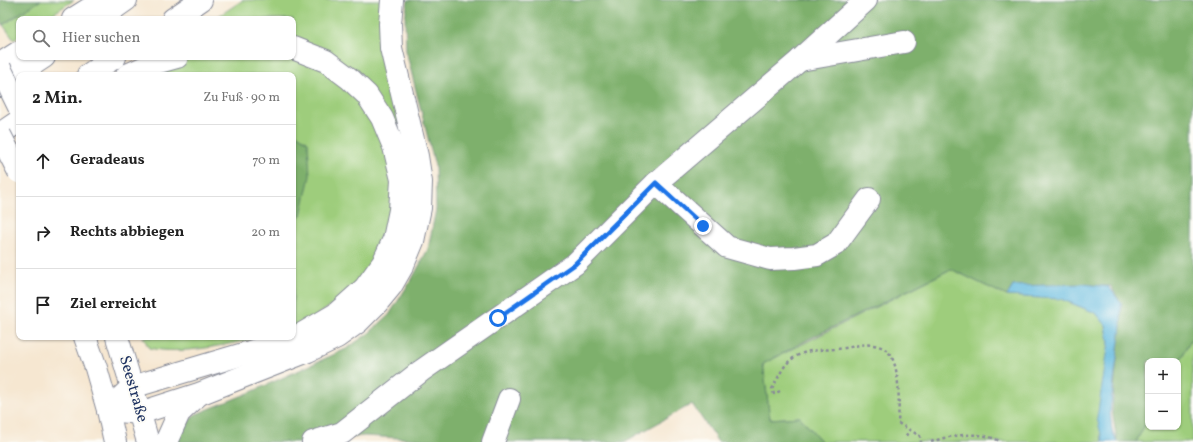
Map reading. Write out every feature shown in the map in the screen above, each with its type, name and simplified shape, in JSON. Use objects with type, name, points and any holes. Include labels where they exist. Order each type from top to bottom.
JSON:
[{"type":"main road","points":[[78,16],[106,0]]},
{"type":"main road","points":[[103,16],[126,0]]},
{"type":"main road","points":[[177,16],[201,0]]},
{"type":"main road","points":[[108,410],[140,413],[199,394],[308,351],[337,337],[358,322],[377,304],[391,286],[403,265],[413,241],[420,208],[421,182],[417,156],[391,48],[390,24],[392,0]]},
{"type":"main road","points":[[313,442],[342,433],[421,372],[575,264],[656,183],[800,60],[866,0]]},
{"type":"main road","points":[[800,60],[904,42]]},
{"type":"main road","points":[[296,49],[326,61],[350,79],[367,95],[382,118],[394,147],[402,180],[400,210],[394,238],[383,263],[365,288],[336,314],[296,336]]},
{"type":"main road","points":[[0,64],[16,54]]},
{"type":"main road","points":[[21,72],[39,60]]},
{"type":"main road","points":[[92,72],[110,60]]},
{"type":"main road","points":[[134,72],[152,64],[166,60]]},
{"type":"main road","points":[[0,68],[16,101]]},
{"type":"main road","points":[[0,86],[16,75]]},
{"type":"main road","points":[[16,123],[0,135],[16,166]]},
{"type":"main road","points":[[0,146],[16,136]]},
{"type":"main road","points":[[656,183],[727,247],[770,258],[794,258],[817,255],[836,244],[869,199]]},
{"type":"main road","name":"Seestraße","points":[[86,340],[108,410],[115,442]]},
{"type":"main road","name":"Seestraße","points":[[119,340],[148,442]]},
{"type":"main road","points":[[108,410],[132,387],[285,340]]},
{"type":"main road","points":[[166,442],[179,413],[199,394]]},
{"type":"main road","points":[[493,442],[508,399]]},
{"type":"path","points":[[780,391],[774,394],[772,389],[784,366],[793,358],[811,351],[845,348],[856,345],[872,345],[886,350],[893,359],[899,396],[898,423],[920,436],[922,442]]},
{"type":"path","points":[[906,436],[909,430]]},
{"type":"path","points":[[931,442],[940,438],[970,434],[996,439],[1001,442]]},
{"type":"green space","points":[[0,0],[41,0],[2,25],[0,19]]},
{"type":"green space","points":[[41,0],[74,0],[50,16],[17,16]]},
{"type":"green space","points":[[243,0],[389,0],[388,30],[391,62],[415,157],[419,195],[417,215],[403,258],[395,274],[375,302],[363,314],[335,335],[297,353],[232,379],[226,360],[288,340],[296,340],[296,338],[336,316],[366,288],[384,263],[395,239],[402,210],[403,180],[395,146],[383,117],[368,94],[351,78],[327,60],[296,48],[296,16],[219,16]]},
{"type":"green space","points":[[408,0],[1193,0],[1193,336],[1181,358],[1145,358],[1145,425],[1136,442],[1117,442],[1112,410],[1122,306],[1111,286],[1013,286],[1007,296],[951,269],[809,339],[763,364],[770,419],[800,417],[822,442],[718,442],[692,404],[624,442],[466,442],[364,436],[312,442],[172,442],[194,415],[251,392],[346,349],[369,333],[389,315],[413,277],[428,249],[436,209],[435,166],[406,51],[405,18]]},
{"type":"green space","points":[[16,16],[16,38],[14,40],[3,25]]},
{"type":"green space","points":[[296,58],[335,71],[377,120],[395,177],[386,242],[361,285],[296,330],[296,219],[301,215],[308,142],[296,134],[296,72],[150,72],[186,60],[296,60]]},
{"type":"green space","points":[[296,134],[308,142],[310,176],[301,215],[296,219]]},
{"type":"green space","points":[[951,269],[1007,296],[1061,299],[1096,313],[1106,325],[1109,342],[1101,437],[1103,442],[822,442],[800,417],[770,419],[763,364]]},
{"type":"green space","points":[[1193,336],[1193,442],[1136,442],[1145,425],[1145,430],[1181,430],[1181,358]]},
{"type":"green space","points":[[145,340],[249,340],[192,350],[163,350],[149,348]]},
{"type":"water","points":[[1084,284],[1109,287],[1121,303],[1121,326],[1110,411],[1112,430],[1117,442],[1103,442],[1097,418],[1109,342],[1106,325],[1096,313],[1061,299],[1007,296],[1013,286]]},
{"type":"route","points":[[498,318],[575,264],[656,183],[703,226]]}]
